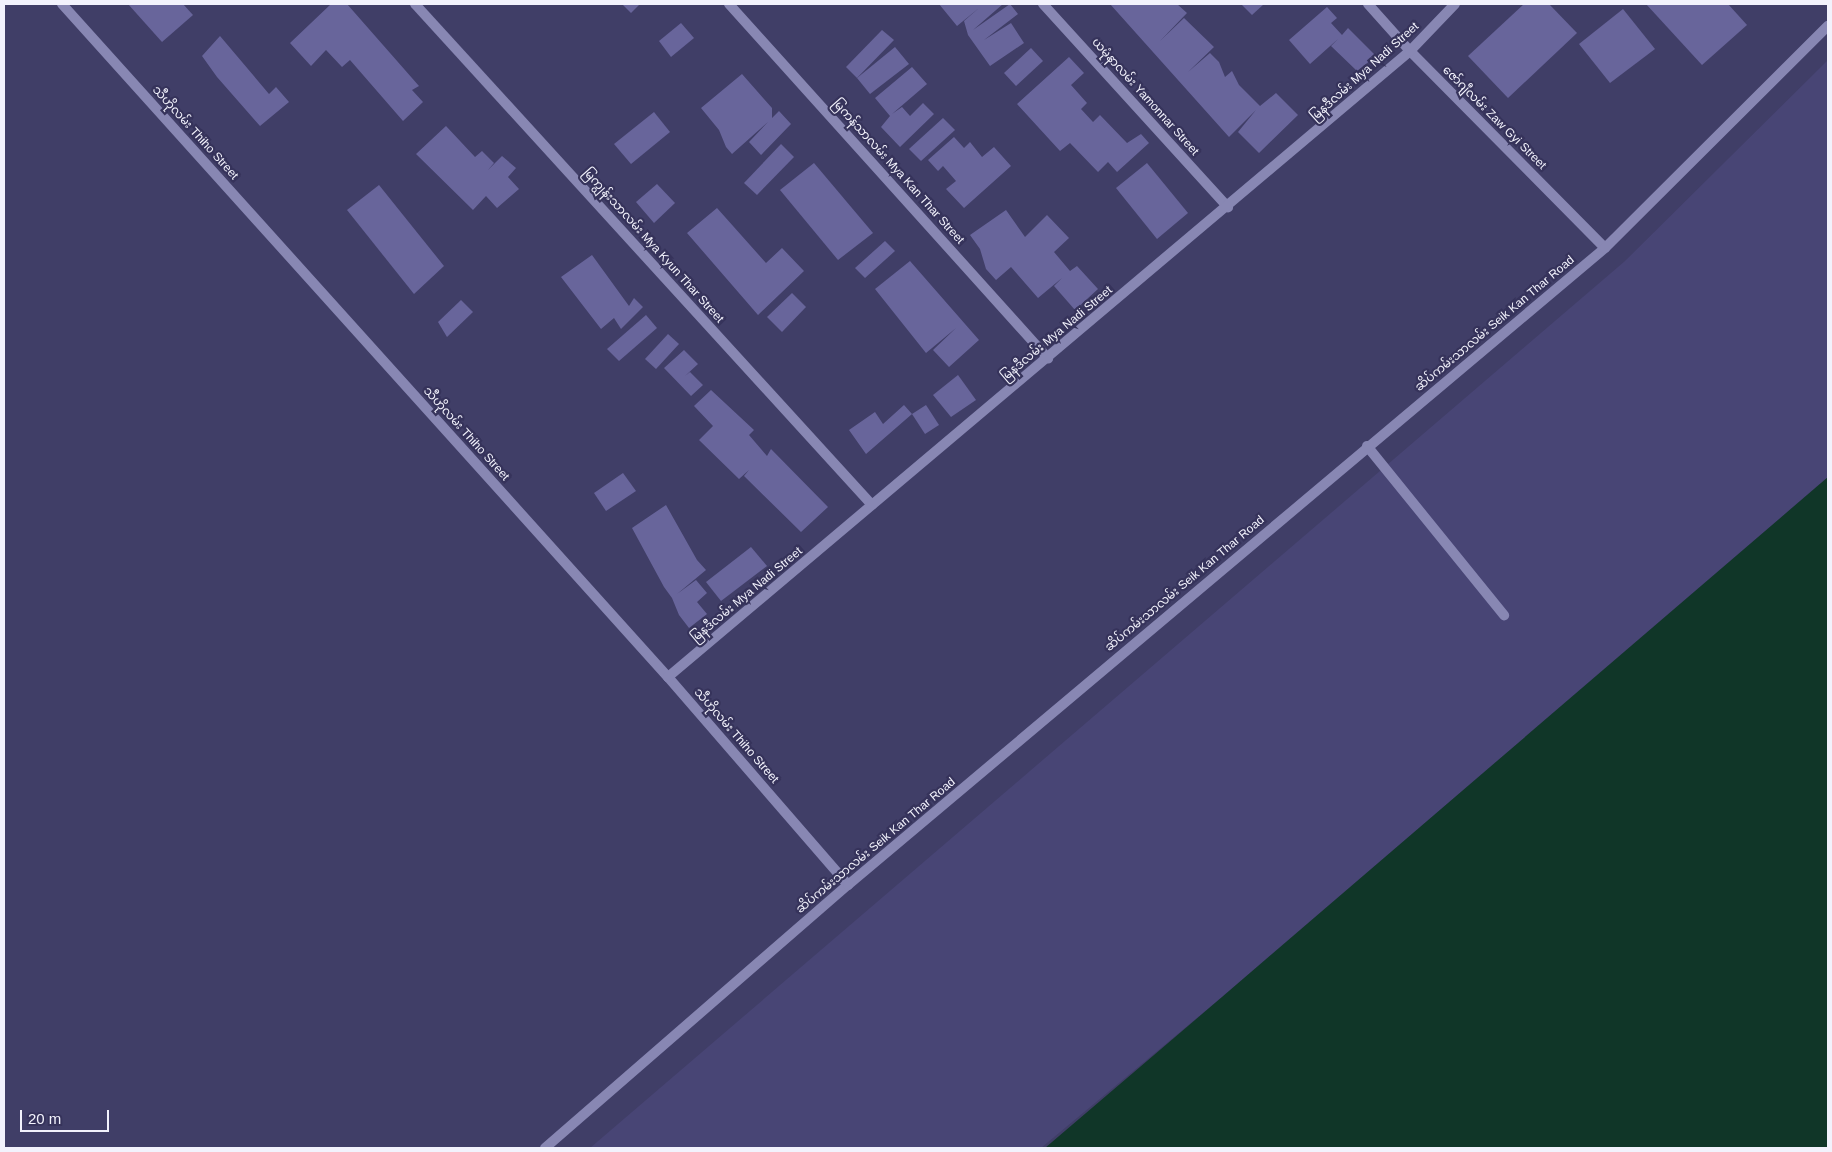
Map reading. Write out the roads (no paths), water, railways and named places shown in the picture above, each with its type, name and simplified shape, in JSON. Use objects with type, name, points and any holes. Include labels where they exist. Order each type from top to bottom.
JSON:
[{"type":"street","name":"သီဟိုလမ်း Thiho Street","points":[[62,4],[668,677],[848,885]]},
{"type":"street","name":"မြကျွန်းသာလမ်း Mya Kyun Thar Street","points":[[415,4],[872,505]]},
{"type":"street","name":"မြကန်သာလမ်း Mya Kan Thar Street","points":[[729,4],[1048,358]]},
{"type":"street","name":"ယမုံနာလမ်း Yamonnar Street","points":[[1043,4],[1228,207]]},
{"type":"street","name":"ဇော်ဂျီလမ်း Zaw Gyi Street","points":[[1368,4],[1410,52],[1605,248]]},
{"type":"street","name":"မြနဒီလမ်း Mya Nadi Street","points":[[668,677],[1410,52],[1456,4]]},
{"type":"street","name":"ဆိပ်ကမ်းသာလမ်း Seik Kan Thar Road","points":[[545,1148],[848,885],[1367,446],[1605,248],[1828,26]]},
{"type":"street","points":[[1367,446],[1504,615]]}]
